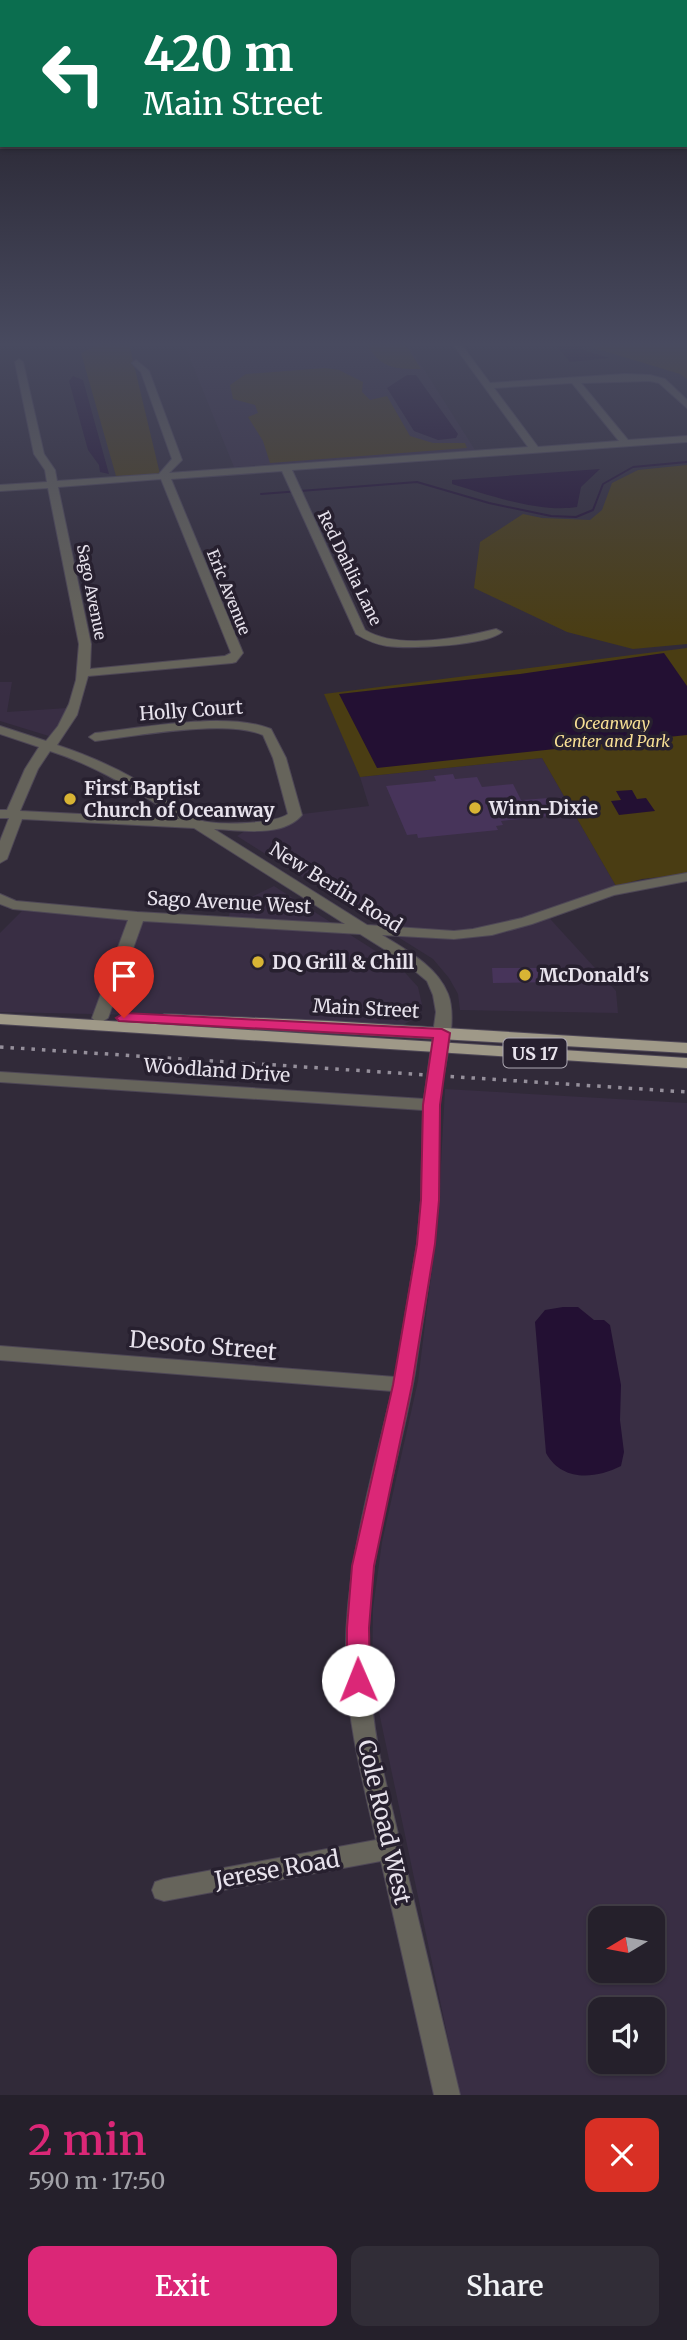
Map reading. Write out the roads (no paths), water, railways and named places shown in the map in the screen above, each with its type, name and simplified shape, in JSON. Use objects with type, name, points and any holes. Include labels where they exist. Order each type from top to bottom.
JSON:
[{"type":"main road","name":"Main Street","points":[[0,1018],[233,1021],[687,1063]]},
{"type":"main road","name":"Main Street","points":[[0,1018],[440,1040],[687,1048]]},
{"type":"street","name":"Sago Avenue","points":[[0,859],[10,814],[40,753],[57,737],[73,707],[85,673],[85,644],[50,470],[39,454],[36,442]]},
{"type":"street","points":[[165,476],[163,472],[177,460],[170,442]]},
{"type":"street","points":[[529,442],[535,450]]},
{"type":"street","points":[[0,488],[645,442]]},
{"type":"street","name":"Red Dahlia Lane","points":[[286,468],[360,632],[368,640],[388,644],[482,637],[496,632]]},
{"type":"street","name":"Eric Avenue","points":[[85,673],[225,660],[237,653],[165,476]]},
{"type":"street","name":"Holly Court","points":[[95,737],[250,725],[267,732],[271,737],[295,815],[285,823],[255,827],[197,824]]},
{"type":"street","name":"New Berlin Road","points":[[0,730],[104,767],[408,958],[433,979],[442,995],[444,1012],[440,1040]]},
{"type":"street","points":[[10,814],[197,824]]},
{"type":"street","name":"Sago Avenue West","points":[[6,902],[137,916],[481,934],[508,928],[600,894],[653,881],[687,877]]},
{"type":"street","points":[[100,1018],[137,916]]},
{"type":"street","name":"Cole Road West","points":[[440,1040],[431,1105],[430,1200],[426,1244],[403,1385],[368,1539],[358,1628],[357,1664],[362,1721],[447,2095]]},
{"type":"street","name":"Woodland Drive","points":[[0,1077],[431,1105]]},
{"type":"street","name":"Desoto Street","points":[[0,1353],[403,1385]]},
{"type":"street","name":"Jerese Road","points":[[164,1890],[391,1847]]},
{"type":"waterway","points":[[261,494],[417,482],[489,503],[551,516],[576,517],[593,510],[603,484],[633,467],[687,462]]},
{"type":"railway","points":[[0,1047],[687,1092]]},
{"type":"place","name":"First Baptist Church of Oceanway","points":[[70,799]]},
{"type":"place","name":"Winn-Dixie","points":[[475,808]]},
{"type":"place","name":"DQ Grill & Chill","points":[[258,962]]},
{"type":"place","name":"McDonald's","points":[[525,975]]},
{"type":"park label","name":"Oceanway Center and Park","points":[[612,732]]}]
